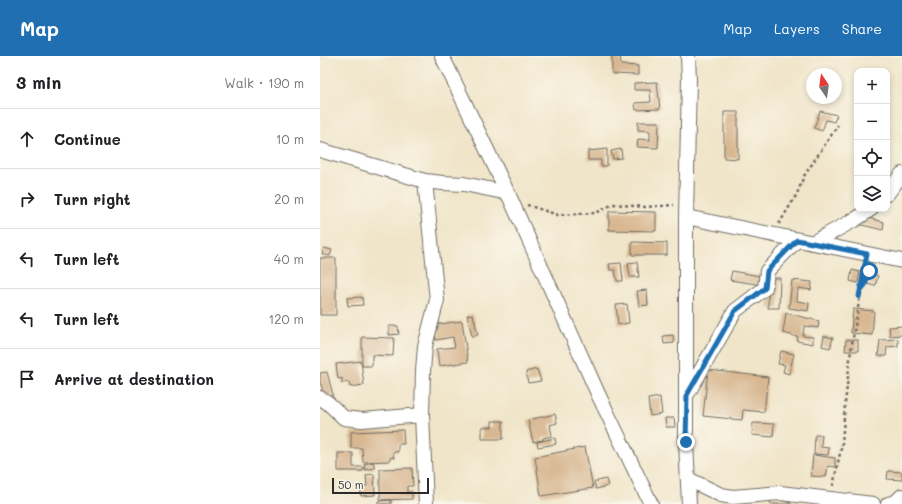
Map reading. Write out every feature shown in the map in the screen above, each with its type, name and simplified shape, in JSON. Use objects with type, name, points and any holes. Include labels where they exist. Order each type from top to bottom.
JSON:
[{"type":"street","points":[[442,56],[509,196],[598,396],[651,504]]},
{"type":"street","points":[[677,56],[689,79]]},
{"type":"street","points":[[688,56],[689,79],[686,211],[689,504]]},
{"type":"street","points":[[320,150],[425,181],[442,184],[464,184],[509,196]]},
{"type":"street","points":[[890,190],[902,174]]},
{"type":"street","points":[[425,181],[437,300],[425,346],[422,415],[426,504]]},
{"type":"street","points":[[686,211],[773,235],[902,261]]},
{"type":"street","points":[[812,243],[866,212]]},
{"type":"street","points":[[687,395],[735,311],[765,288],[767,271],[797,240]]},
{"type":"street","points":[[320,398],[327,402],[344,418],[362,420],[422,415]]},
{"type":"street","points":[[688,479],[721,495],[732,497],[780,493],[874,504]]},
{"type":"street","points":[[888,504],[896,502],[902,496]]},
{"type":"path","points":[[773,235],[797,194],[804,176],[838,125]]},
{"type":"path","points":[[509,196],[558,215],[596,213],[613,204],[686,211]]},
{"type":"path","points":[[859,297],[867,254]]},
{"type":"path","points":[[832,500],[842,444],[846,396],[860,291],[865,285],[869,271],[876,270]]},
{"type":"building","points":[[612,56],[620,56],[621,65],[638,66],[638,75],[612,74]]},
{"type":"building","points":[[657,82],[660,109],[636,110],[635,103],[651,102],[650,90],[634,90],[634,83]]},
{"type":"building","points":[[820,111],[837,115],[834,122],[826,120],[822,131],[814,128]]},
{"type":"building","points":[[724,112],[738,112],[738,159],[724,158]]},
{"type":"building","points":[[638,122],[659,122],[658,148],[637,147],[638,139],[650,140],[650,131],[638,130]]},
{"type":"building","points":[[607,149],[607,166],[601,166],[601,160],[588,160],[588,151]]},
{"type":"building","points":[[621,149],[622,158],[613,159],[611,151]]},
{"type":"building","points":[[609,211],[656,212],[656,231],[609,230]]},
{"type":"building","points":[[847,213],[884,222],[883,230],[845,221]]},
{"type":"building","points":[[632,242],[667,243],[667,255],[632,255]]},
{"type":"building","points":[[324,248],[332,250],[330,256],[322,254]]},
{"type":"building","points":[[320,258],[336,258],[336,315],[320,315]]},
{"type":"building","points":[[637,262],[639,277],[630,277],[628,263]]},
{"type":"building","points":[[621,263],[623,281],[617,281],[615,270],[610,270],[609,264]]},
{"type":"building","points":[[852,270],[860,272],[858,283],[850,281]]},
{"type":"building","points":[[732,271],[765,277],[763,285],[730,280]]},
{"type":"building","points":[[870,273],[878,276],[875,286],[867,284]]},
{"type":"building","points":[[769,278],[780,278],[779,308],[768,308]]},
{"type":"building","points":[[792,280],[812,282],[811,290],[798,288],[797,301],[809,303],[808,311],[789,308]]},
{"type":"building","points":[[647,290],[648,305],[639,306],[637,291]]},
{"type":"building","points":[[362,297],[363,305],[348,306],[347,298]]},
{"type":"building","points":[[627,304],[629,323],[618,325],[616,305]]},
{"type":"building","points":[[853,309],[874,311],[872,335],[851,333]]},
{"type":"building","points":[[786,313],[819,321],[818,328],[804,326],[803,336],[813,337],[813,344],[797,341],[798,337],[783,333]]},
{"type":"building","points":[[473,314],[478,335],[472,336],[467,315]]},
{"type":"building","points":[[462,321],[468,362],[439,366],[437,349],[455,347],[453,337],[436,340],[433,325]]},
{"type":"building","points":[[389,326],[398,326],[399,334],[389,335]]},
{"type":"building","points":[[902,326],[902,335],[890,336],[889,327]]},
{"type":"building","points":[[673,335],[674,343],[664,344],[663,336]]},
{"type":"building","points":[[824,336],[833,338],[830,348],[822,346]]},
{"type":"building","points":[[362,337],[394,338],[393,356],[372,355],[372,366],[362,366]]},
{"type":"building","points":[[898,339],[898,346],[887,347],[886,356],[878,356],[880,340]]},
{"type":"building","points":[[846,340],[858,340],[858,351],[845,351]]},
{"type":"building","points":[[781,351],[794,354],[789,374],[783,372],[785,365],[778,364]]},
{"type":"building","points":[[361,361],[364,385],[350,387],[349,382],[342,383],[342,378],[338,379],[336,364]]},
{"type":"building","points":[[537,369],[541,381],[528,383],[526,372]]},
{"type":"building","points":[[708,370],[768,377],[764,412],[743,410],[742,420],[703,416]]},
{"type":"building","points":[[327,372],[333,395],[324,397],[320,384],[320,373]]},
{"type":"building","points":[[660,397],[662,414],[650,416],[648,399]]},
{"type":"building","points":[[555,414],[557,423],[550,425],[552,436],[533,442],[528,420]]},
{"type":"building","points":[[665,418],[674,418],[675,427],[666,427]]},
{"type":"building","points":[[492,421],[503,421],[503,439],[482,439],[482,427],[492,427]]},
{"type":"building","points":[[753,423],[774,424],[773,437],[752,435]]},
{"type":"building","points":[[403,430],[404,444],[398,444],[398,452],[393,452],[394,458],[391,457],[389,461],[363,462],[362,448],[351,448],[351,432]]},
{"type":"building","points":[[815,435],[822,435],[821,447],[829,448],[828,455],[814,454]]},
{"type":"building","points":[[555,438],[556,444],[538,447],[537,442]]},
{"type":"building","points":[[585,447],[593,488],[541,496],[535,457]]},
{"type":"building","points":[[338,453],[353,453],[353,467],[363,467],[363,471],[338,471]]},
{"type":"building","points":[[813,455],[835,458],[835,467],[828,466],[826,477],[811,476]]},
{"type":"building","points":[[373,462],[375,468],[365,470],[364,464]]},
{"type":"building","points":[[412,468],[413,486],[407,486],[407,492],[412,492],[412,499],[380,500],[380,469]]},
{"type":"building","points":[[888,471],[902,472],[902,480],[887,479]]},
{"type":"building","points":[[374,474],[375,495],[361,496],[360,487],[367,486],[366,475]]},
{"type":"building","points":[[606,479],[608,486],[596,489],[594,482]]},
{"type":"building","points":[[772,498],[791,503],[791,504],[770,504]]},
{"type":"building","points":[[391,500],[391,504],[378,504],[378,501]]},
{"type":"route","points":[[686,442],[687,395],[735,311],[765,288],[767,271],[797,240],[867,254],[859,297],[860,291],[865,285],[869,271]]}]
